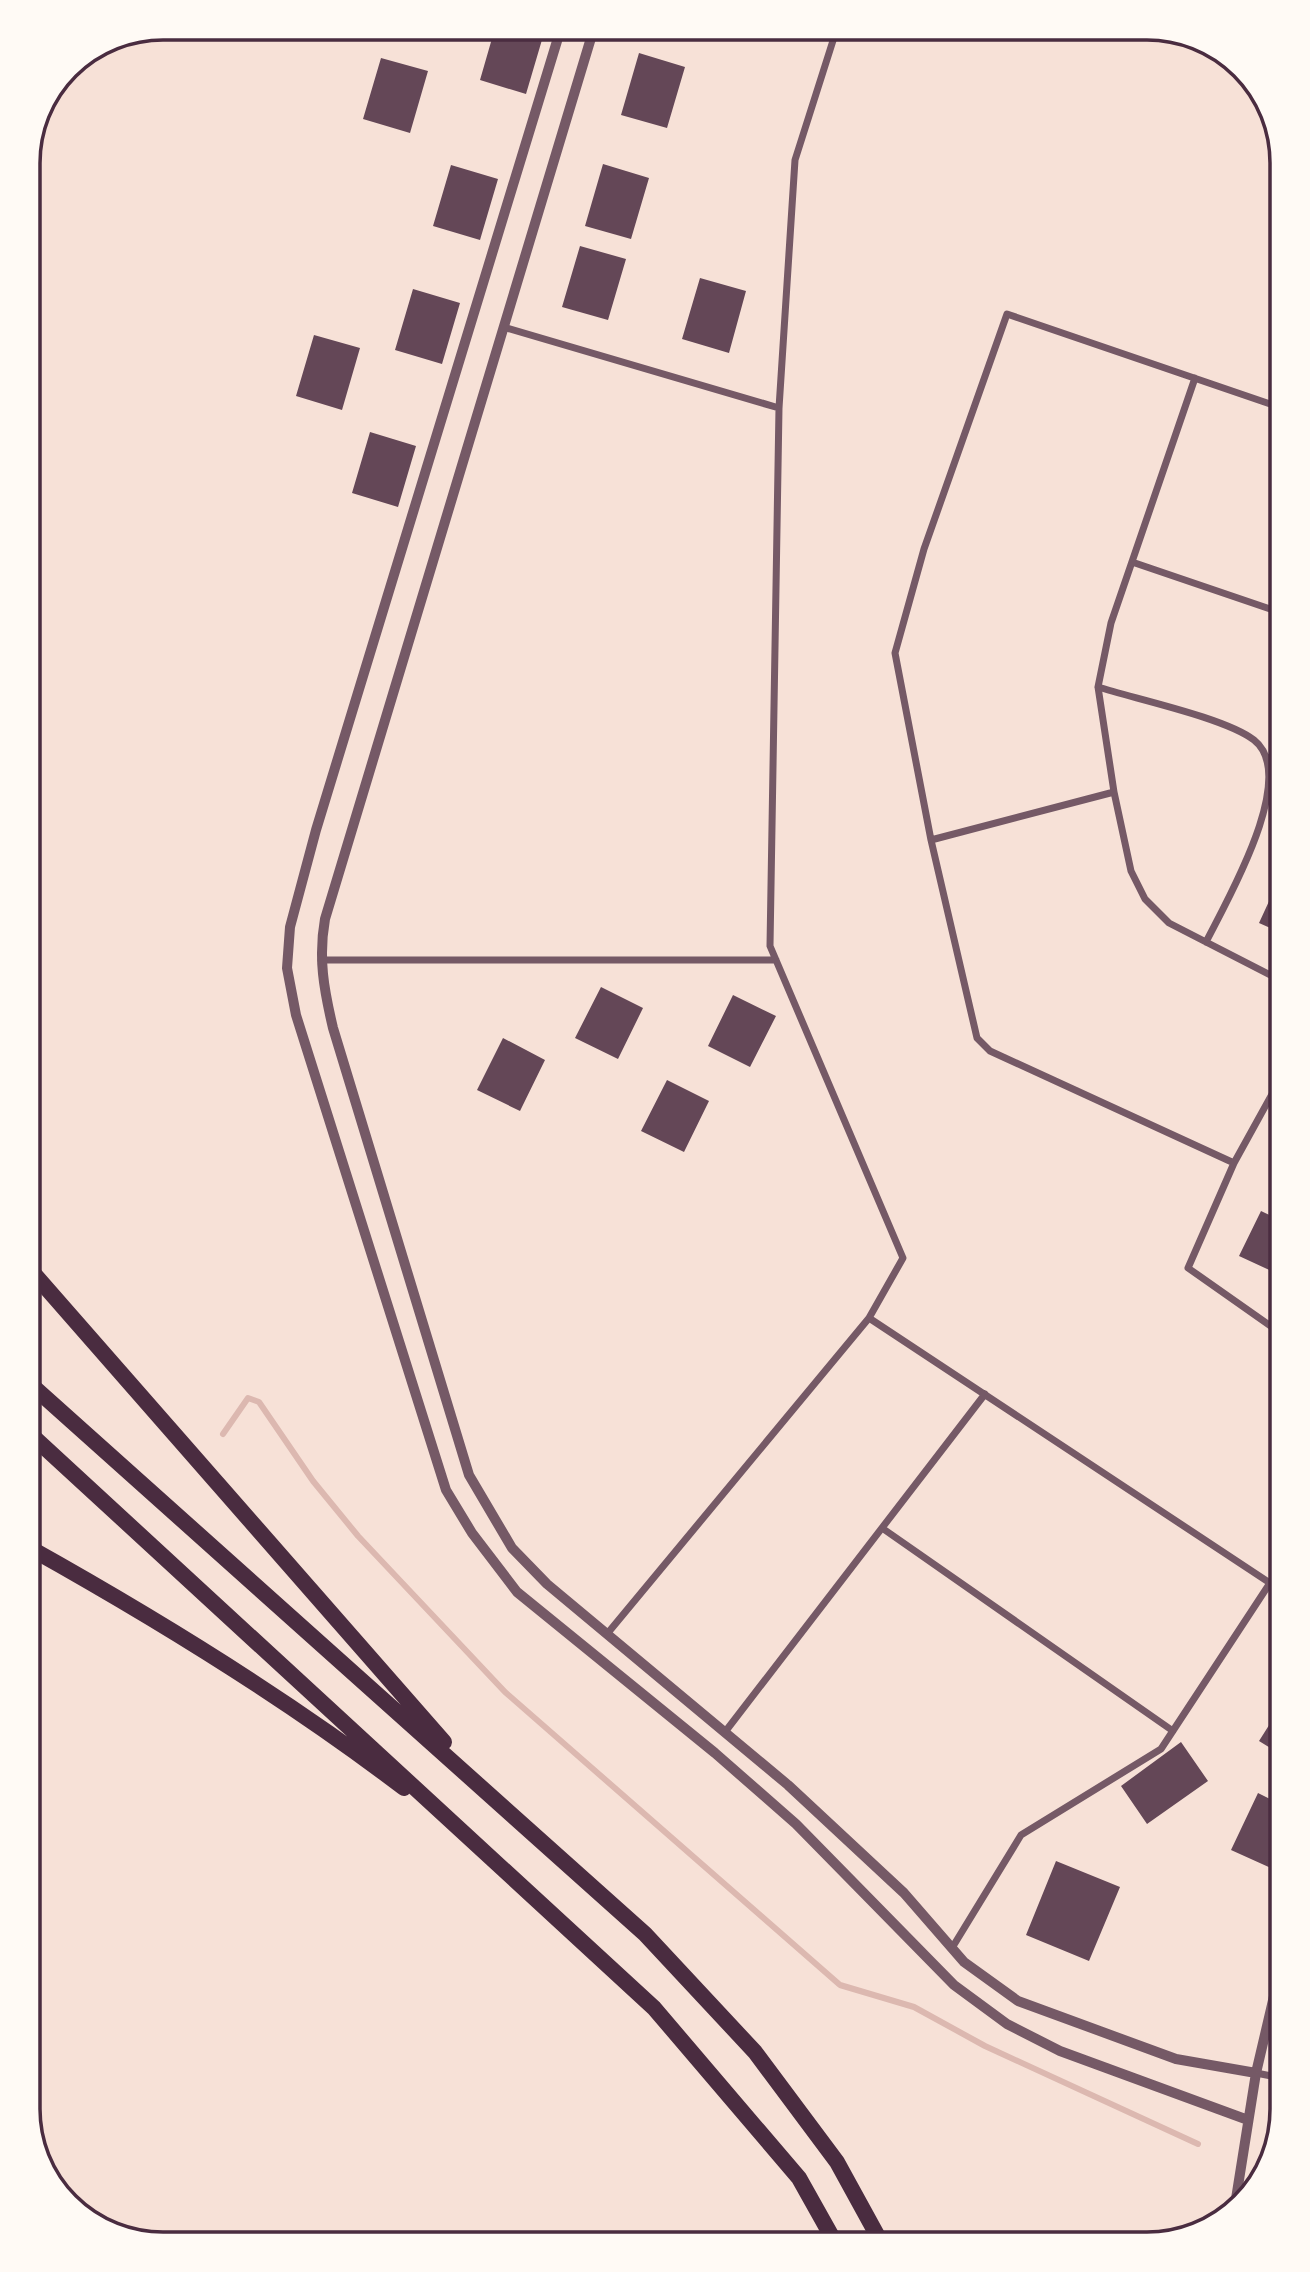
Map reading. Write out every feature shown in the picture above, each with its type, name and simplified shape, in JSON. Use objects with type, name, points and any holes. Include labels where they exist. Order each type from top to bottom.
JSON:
[{"type":"highway","points":[[40,1281],[484,1789]]},
{"type":"highway","points":[[40,1393],[645,1934],[755,2052],[837,2162],[875,2232]]},
{"type":"highway","points":[[40,1443],[654,2008],[799,2178],[828,2232]]},
{"type":"highway","points":[[40,1554],[217,1660],[360,1755],[483,1849]]},
{"type":"street","points":[[557,41],[316,830],[290,927],[287,968],[296,1015],[446,1490],[471,1533],[517,1592],[715,1752],[796,1824],[954,1985],[1007,2024],[1060,2051],[1248,2120]]},
{"type":"street","points":[[590,41],[325,919],[321,960],[333,1028],[469,1475],[512,1548],[547,1584],[788,1785],[904,1893],[964,1962],[1018,2001],[1176,2059],[1270,2076]]},
{"type":"street","points":[[607,1634],[869,1318],[904,1258],[770,946],[779,408],[795,160],[832,41]]},
{"type":"street","points":[[1234,1163],[990,1051],[977,1038],[931,840],[895,653],[925,550],[1007,314],[1270,404]]},
{"type":"street","points":[[503,327],[779,408]]},
{"type":"street","points":[[1195,378],[1111,624],[1098,687],[1114,792],[1131,871],[1145,899],[1169,923],[1270,975]]},
{"type":"street","points":[[1132,562],[1270,608]]},
{"type":"street","points":[[1098,687],[1233,728],[1256,741],[1266,758],[1269,776],[1266,808],[1242,871],[1206,942]]},
{"type":"street","points":[[1266,758],[1270,757]]},
{"type":"street","points":[[931,840],[1114,792]]},
{"type":"street","points":[[321,960],[776,960]]},
{"type":"street","points":[[1270,1098],[1234,1163],[1188,1268],[1270,1326]]},
{"type":"street","points":[[869,1318],[1270,1583],[1161,1749],[1021,1835],[952,1948]]},
{"type":"street","points":[[725,1732],[985,1394]]},
{"type":"street","points":[[882,1528],[1173,1731]]},
{"type":"street","points":[[1237,2193],[1256,2073],[1270,2013]]},
{"type":"building","points":[[491,41],[542,41],[526,94],[480,80]]},
{"type":"building","points":[[639,53],[685,67],[667,128],[621,115]]},
{"type":"building","points":[[381,58],[428,71],[410,133],[363,119]]},
{"type":"building","points":[[603,164],[649,178],[631,239],[585,226]]},
{"type":"building","points":[[451,165],[498,179],[480,240],[433,226]]},
{"type":"building","points":[[580,246],[626,259],[608,320],[562,307]]},
{"type":"building","points":[[700,278],[746,291],[729,353],[682,339]]},
{"type":"building","points":[[413,289],[460,303],[442,364],[395,350]]},
{"type":"building","points":[[314,335],[360,348],[342,410],[296,396]]},
{"type":"building","points":[[370,432],[416,446],[398,507],[352,493]]},
{"type":"building","points":[[1270,899],[1270,928],[1259,923]]},
{"type":"building","points":[[601,987],[643,1008],[618,1059],[575,1038]]},
{"type":"building","points":[[733,995],[776,1016],[750,1067],[708,1046]]},
{"type":"building","points":[[503,1038],[545,1060],[520,1111],[477,1090]]},
{"type":"building","points":[[667,1080],[709,1101],[684,1152],[641,1131]]},
{"type":"building","points":[[1261,1211],[1270,1215],[1270,1270],[1239,1256]]},
{"type":"building","points":[[1270,1724],[1270,1748],[1259,1741]]},
{"type":"building","points":[[1181,1742],[1208,1781],[1147,1824],[1121,1786]]},
{"type":"building","points":[[1258,1793],[1270,1799],[1270,1868],[1231,1850]]},
{"type":"building","points":[[1056,1861],[1120,1887],[1089,1961],[1026,1935]]},
{"type":"waterway","points":[[223,1434],[248,1398],[259,1402],[313,1481],[358,1536],[505,1692],[840,1985],[914,2007],[985,2046],[1198,2144]]}]
